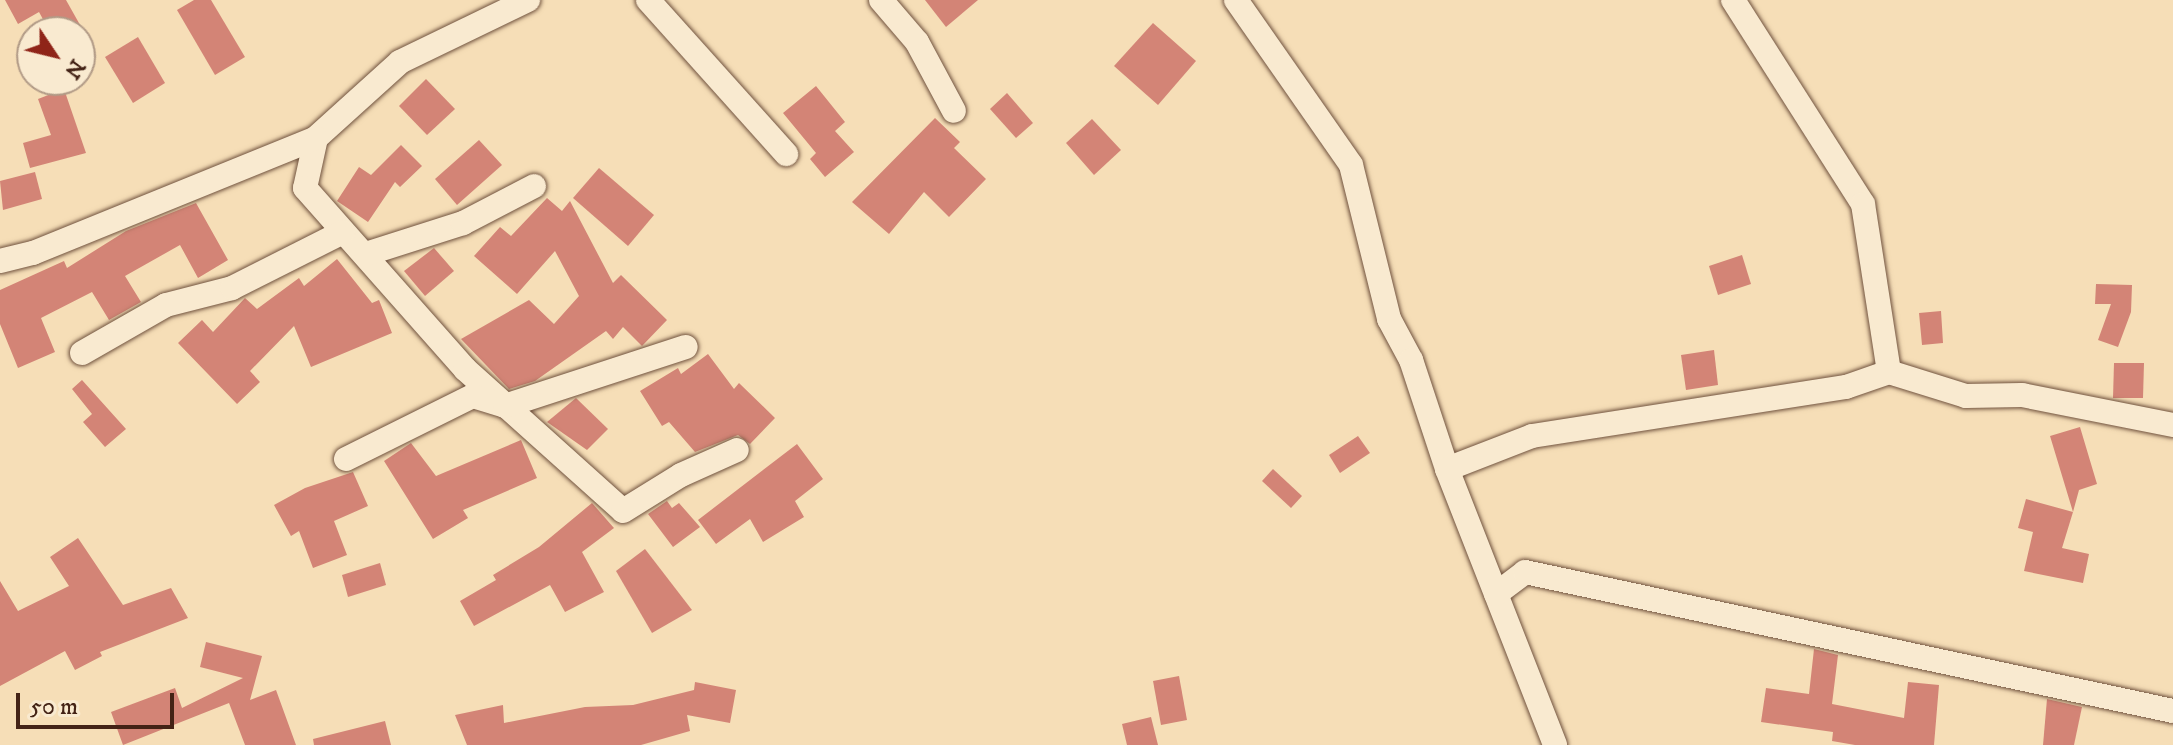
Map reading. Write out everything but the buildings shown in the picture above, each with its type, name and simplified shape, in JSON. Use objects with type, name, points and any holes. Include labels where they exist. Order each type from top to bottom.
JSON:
[{"type":"street","points":[[0,261],[33,253],[316,138],[400,62],[520,8],[528,0]]},
{"type":"street","points":[[648,0],[786,154]]},
{"type":"street","points":[[881,0],[917,42],[954,111]]},
{"type":"street","points":[[1236,0],[1351,165],[1389,319],[1411,360],[1447,469],[1555,745]]},
{"type":"street","points":[[1733,0],[1863,204],[1889,372]]},
{"type":"street","points":[[316,138],[305,188],[465,369],[623,511],[681,475],[737,450]]},
{"type":"street","points":[[366,254],[463,223],[534,186]]},
{"type":"street","points":[[82,353],[166,305],[232,288],[343,232]]},
{"type":"street","points":[[346,459],[473,396],[505,406],[686,347]]},
{"type":"street","points":[[1447,469],[1532,436],[1846,387],[1889,372],[1966,396],[2022,395],[2173,425]]},
{"type":"street","points":[[1496,594],[1525,572],[2173,711]]}]
